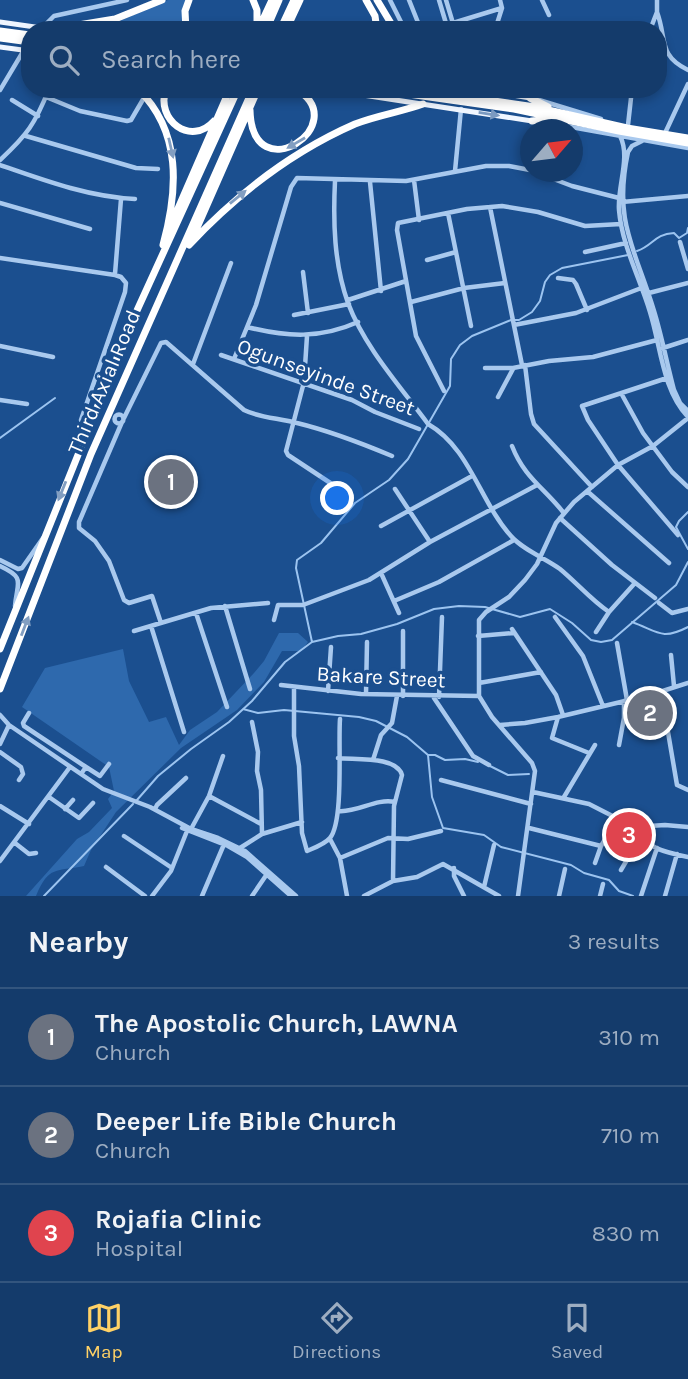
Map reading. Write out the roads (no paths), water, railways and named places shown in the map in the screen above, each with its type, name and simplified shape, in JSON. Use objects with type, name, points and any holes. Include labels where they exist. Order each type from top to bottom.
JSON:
[{"type":"highway","points":[[104,21],[116,19],[162,0]]},
{"type":"highway","points":[[186,21],[185,11],[190,0]]},
{"type":"highway","points":[[253,0],[257,21]]},
{"type":"highway","points":[[262,21],[272,0]]},
{"type":"highway","points":[[270,21],[279,0]]},
{"type":"highway","points":[[284,21],[293,0]]},
{"type":"highway","points":[[290,21],[302,0]]},
{"type":"highway","points":[[366,0],[376,21]]},
{"type":"highway","points":[[377,0],[390,21]]},
{"type":"highway","points":[[0,31],[21,34]]},
{"type":"highway","points":[[0,38],[21,41]]},
{"type":"highway","points":[[147,98],[157,111],[167,132],[175,173],[170,219],[152,280]]},
{"type":"highway","points":[[163,98],[168,120],[178,128],[191,132],[203,130],[212,124],[229,98]]},
{"type":"highway","name":"Third Axial Road","points":[[0,649],[88,429],[231,98]]},
{"type":"highway","name":"Third Axial Road","points":[[0,689],[104,422],[119,417],[172,272],[251,98]]},
{"type":"highway","points":[[172,272],[189,245],[252,98]]},
{"type":"highway","points":[[250,108],[252,129],[259,141],[275,149],[293,147],[308,135],[314,116],[310,103],[305,98]]},
{"type":"highway","points":[[436,98],[558,115],[622,135],[688,145]]},
{"type":"highway","points":[[463,98],[627,128],[688,136]]},
{"type":"highway","points":[[532,98],[558,115]]},
{"type":"highway","points":[[189,245],[229,204],[287,160],[355,125],[386,113],[423,104]]},
{"type":"highway","points":[[163,245],[220,112]]},
{"type":"highway","points":[[541,119],[558,115]]},
{"type":"main road","points":[[0,22],[21,24]]},
{"type":"main road","points":[[0,47],[21,49]]},
{"type":"main road","points":[[383,98],[520,119]]},
{"type":"street","points":[[49,21],[54,16],[127,0]]},
{"type":"street","points":[[390,0],[400,21]]},
{"type":"street","points":[[409,0],[417,21]]},
{"type":"street","points":[[439,0],[447,21]]},
{"type":"street","points":[[446,0],[448,21]]},
{"type":"street","points":[[498,21],[502,8],[500,0]]},
{"type":"street","points":[[542,0],[549,15]]},
{"type":"street","points":[[657,0],[660,21]]},
{"type":"street","points":[[464,21],[502,8]]},
{"type":"street","points":[[654,21],[657,12]]},
{"type":"street","points":[[667,54],[688,70]]},
{"type":"street","points":[[0,90],[21,59]]},
{"type":"street","points":[[666,131],[688,83]]},
{"type":"street","points":[[0,160],[26,136],[46,98]]},
{"type":"street","points":[[48,98],[80,111],[129,121],[144,98]]},
{"type":"street","points":[[534,98],[628,125],[688,136]]},
{"type":"street","points":[[628,125],[631,98]]},
{"type":"street","points":[[12,100],[38,116]]},
{"type":"street","points":[[455,171],[461,109]]},
{"type":"street","points":[[583,128],[642,141],[688,145]]},
{"type":"street","points":[[622,135],[625,148],[620,200],[625,243],[644,290],[674,390],[687,412]]},
{"type":"street","points":[[26,136],[136,168],[158,169]]},
{"type":"street","points":[[630,253],[620,200],[629,150],[642,141]]},
{"type":"street","points":[[0,165],[56,184],[135,199]]},
{"type":"street","points":[[234,359],[295,180],[301,177],[370,182],[414,180],[497,166],[520,169]]},
{"type":"street","points":[[414,180],[419,220]]},
{"type":"street","points":[[335,181],[333,230],[348,302],[358,322],[397,383],[428,424],[460,455],[514,540],[565,574],[608,612]]},
{"type":"street","points":[[370,182],[381,291]]},
{"type":"street","points":[[561,182],[620,200],[688,196]]},
{"type":"street","points":[[115,275],[121,198]]},
{"type":"street","points":[[0,203],[90,229]]},
{"type":"street","points":[[490,207],[534,424],[590,489],[669,563]]},
{"type":"street","points":[[444,391],[418,343],[397,230],[398,223],[467,209],[515,207],[585,226],[621,224]]},
{"type":"street","points":[[447,214],[471,327]]},
{"type":"street","points":[[680,242],[688,269]]},
{"type":"street","points":[[585,252],[625,243]]},
{"type":"street","points":[[427,260],[456,252]]},
{"type":"street","points":[[0,258],[115,275],[124,280],[125,292],[81,420],[88,429]]},
{"type":"street","points":[[193,364],[231,263]]},
{"type":"street","points":[[303,272],[308,313]]},
{"type":"street","points":[[558,278],[573,280],[587,310]]},
{"type":"street","points":[[294,315],[348,302],[406,281]]},
{"type":"street","points":[[514,323],[587,310],[644,290],[688,283]]},
{"type":"street","points":[[411,302],[464,288],[505,284]]},
{"type":"street","points":[[644,290],[674,398],[687,412]]},
{"type":"street","points":[[247,327],[307,336],[336,331],[358,322]]},
{"type":"street","points":[[307,336],[304,382],[287,453],[346,494]]},
{"type":"street","points":[[485,368],[513,368],[593,357],[657,340]]},
{"type":"street","points":[[663,348],[688,340]]},
{"type":"street","points":[[161,623],[152,596],[129,603],[124,600],[115,571],[106,555],[95,541],[79,528],[79,522],[116,433],[119,417],[161,344],[166,342],[244,410],[347,437],[392,456]]},
{"type":"street","points":[[0,346],[52,357]]},
{"type":"street","name":"Ogunseyinde Street","points":[[221,355],[304,382],[419,429]]},
{"type":"street","points":[[498,397],[513,368]]},
{"type":"street","points":[[667,378],[582,406],[588,421],[618,466],[678,535]]},
{"type":"street","points":[[621,393],[634,420],[672,472],[688,487]]},
{"type":"street","points":[[0,400],[27,404]]},
{"type":"street","points":[[518,896],[534,767],[479,696],[479,620],[518,588],[541,556],[562,515],[618,466],[653,446],[687,412]]},
{"type":"street","points":[[512,446],[526,473],[545,491],[562,515],[635,583],[655,598]]},
{"type":"street","points":[[381,527],[472,475]]},
{"type":"street","points":[[274,620],[278,605],[306,604],[331,596],[381,573],[430,542],[537,485]]},
{"type":"street","points":[[395,488],[430,542]]},
{"type":"street","points":[[0,560],[18,569],[22,568],[43,537]]},
{"type":"street","points":[[394,601],[427,588],[514,540]]},
{"type":"street","points":[[0,566],[15,573],[20,583],[14,614]]},
{"type":"street","points":[[381,573],[399,613]]},
{"type":"street","points":[[596,632],[608,612],[635,583]]},
{"type":"street","points":[[134,631],[225,606],[268,603]]},
{"type":"street","points":[[659,603],[672,614],[688,609]]},
{"type":"street","points":[[225,606],[250,689]]},
{"type":"street","points":[[196,613],[227,707]]},
{"type":"street","points":[[442,617],[437,697],[473,756],[489,765]]},
{"type":"street","points":[[555,617],[583,656],[603,706]]},
{"type":"street","points":[[151,626],[184,732]]},
{"type":"street","points":[[373,760],[377,742],[388,727],[400,696],[403,631]]},
{"type":"street","points":[[478,636],[513,631],[556,695],[561,716],[552,738],[589,753]]},
{"type":"street","points":[[366,694],[367,642]]},
{"type":"street","points":[[617,643],[625,700],[619,745]]},
{"type":"street","points":[[328,691],[331,647]]},
{"type":"street","points":[[671,656],[674,686]]},
{"type":"street","points":[[478,683],[541,672]]},
{"type":"street","points":[[499,724],[524,723],[561,716],[688,682]]},
{"type":"street","name":"Bakare Street","points":[[281,685],[400,696],[479,696]]},
{"type":"street","points":[[294,687],[293,714],[307,851],[330,839],[335,831],[338,811],[340,719]]},
{"type":"street","points":[[661,691],[677,785],[688,790]]},
{"type":"street","points":[[29,713],[24,726],[100,776],[109,764]]},
{"type":"street","points":[[1,718],[103,789],[156,810],[189,830],[240,848],[257,860],[294,896]]},
{"type":"street","points":[[251,722],[258,752],[262,834]]},
{"type":"street","points":[[0,744],[9,725]]},
{"type":"street","points":[[564,797],[595,745]]},
{"type":"street","points":[[0,752],[21,767],[23,774],[19,780]]},
{"type":"street","points":[[152,896],[172,868],[198,812],[209,796],[223,756]]},
{"type":"street","points":[[338,758],[390,762],[401,769],[395,802],[393,881]]},
{"type":"street","points":[[0,861],[70,767]]},
{"type":"street","points":[[81,774],[86,767]]},
{"type":"street","points":[[156,810],[186,778]]},
{"type":"street","points":[[441,780],[531,804]]},
{"type":"street","points":[[533,792],[589,804],[634,827],[640,838],[657,848],[688,857]]},
{"type":"street","points":[[209,796],[261,824]]},
{"type":"street","points":[[49,797],[79,818],[93,803]]},
{"type":"street","points":[[65,809],[73,800]]},
{"type":"street","points":[[338,811],[348,812],[372,804],[395,802]]},
{"type":"street","points":[[0,806],[29,824]]},
{"type":"street","points":[[595,863],[601,846],[618,818]]},
{"type":"street","points":[[240,848],[262,834],[302,822]]},
{"type":"street","points":[[634,827],[688,827]]},
{"type":"street","points":[[528,828],[601,846]]},
{"type":"street","points":[[340,858],[393,837],[408,839],[441,831]]},
{"type":"street","points":[[124,836],[172,868]]},
{"type":"street","points":[[621,870],[640,838]]},
{"type":"street","points":[[330,839],[340,858],[347,896]]},
{"type":"street","points":[[15,843],[29,854],[36,853]]},
{"type":"street","points":[[225,843],[247,857],[294,896]]},
{"type":"street","points":[[202,896],[225,843]]},
{"type":"street","points":[[484,887],[494,845]]},
{"type":"street","points":[[641,895],[657,848]]},
{"type":"street","points":[[665,896],[677,855]]},
{"type":"street","points":[[364,896],[393,881],[417,877],[441,864],[454,868],[491,894],[499,896]]},
{"type":"street","points":[[106,867],[145,896]]},
{"type":"street","points":[[454,868],[454,876],[464,896]]},
{"type":"street","points":[[559,896],[565,869]]},
{"type":"street","points":[[252,896],[267,874]]},
{"type":"street","points":[[600,896],[603,884]]},
{"type":"waterway","points":[[637,251],[662,235],[674,233],[679,238],[687,233],[688,228]]},
{"type":"waterway","points":[[312,642],[296,568],[297,560],[321,543],[355,503],[389,480],[408,459],[450,386],[451,359],[460,345],[472,336],[511,320],[519,320],[532,312],[540,301],[545,282],[550,275],[562,268],[628,255]]},
{"type":"waterway","points":[[0,438],[55,398]]},
{"type":"waterway","points":[[688,512],[676,527],[688,549]]},
{"type":"waterway","points":[[137,800],[158,776],[229,722],[252,701],[285,662],[312,642],[361,634],[397,624],[434,609],[459,606],[485,607],[520,617],[550,609],[572,623],[591,640],[612,640],[676,585],[688,562]]},
{"type":"waterway","points":[[632,622],[665,634],[688,627]]},
{"type":"waterway","points":[[243,709],[258,713],[284,710],[359,717],[376,721],[407,737],[428,755],[445,760],[465,759],[478,762]]},
{"type":"waterway","points":[[428,755],[432,797],[443,828],[484,835],[501,847],[571,865],[584,873],[609,880],[619,891],[633,896]]},
{"type":"waterway","points":[[490,766],[508,775],[529,774]]},
{"type":"waterway","points":[[44,896],[133,804]]},
{"type":"place","name":"The Apostolic Church, LAWNA","points":[[171,482]]},
{"type":"place","name":"Deeper Life Bible Church","points":[[650,713]]},
{"type":"place","name":"Rojafia Clinic","points":[[629,835]]}]
